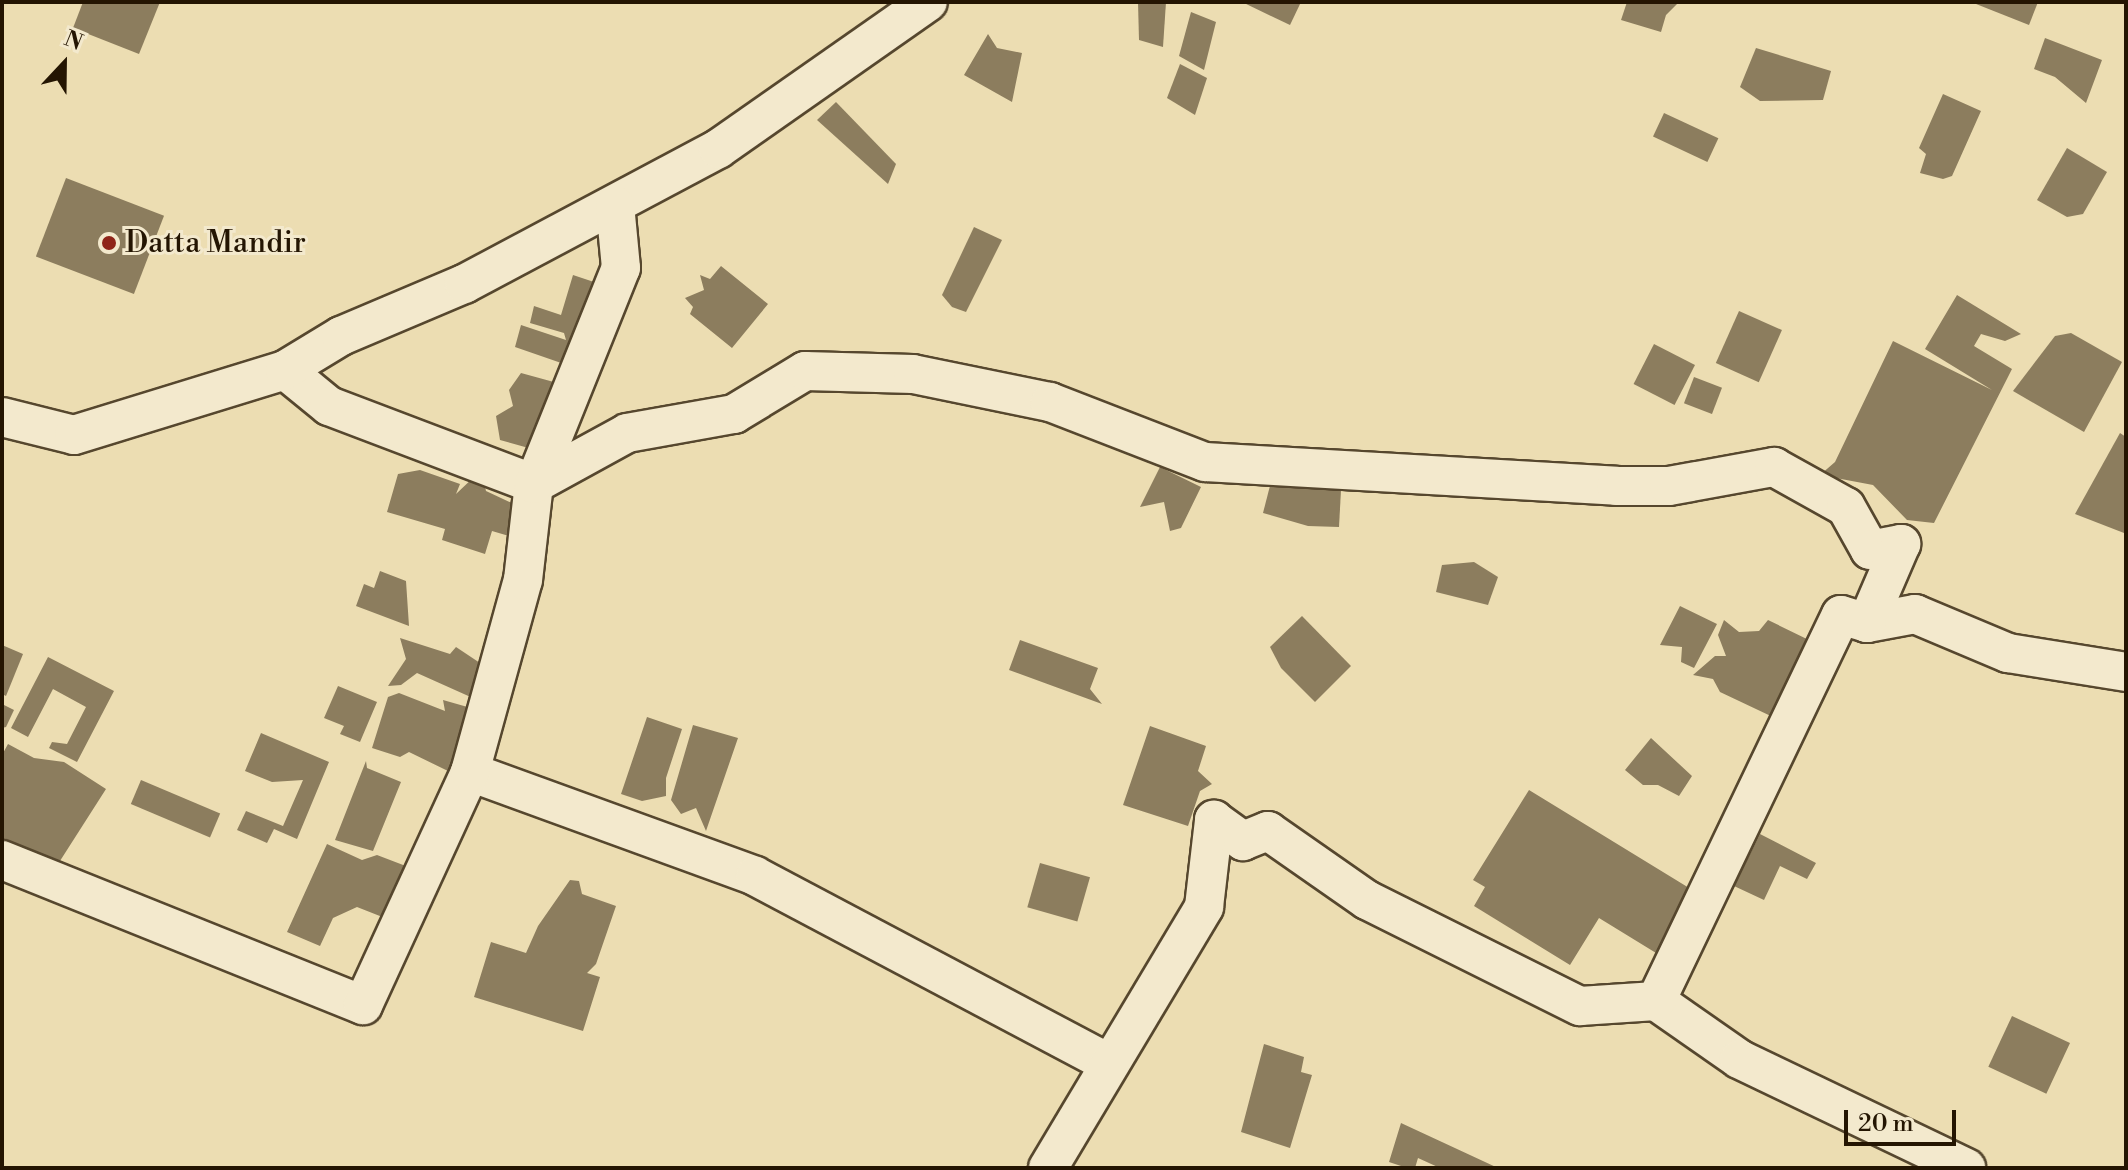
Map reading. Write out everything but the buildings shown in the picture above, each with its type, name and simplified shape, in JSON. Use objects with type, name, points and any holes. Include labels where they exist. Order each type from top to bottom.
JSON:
[{"type":"street","points":[[2,417],[74,435],[285,370],[341,336],[464,284],[718,149],[928,2]]},
{"type":"street","points":[[2,860],[363,1005],[470,772],[523,580],[534,484],[621,268],[615,205]]},
{"type":"street","points":[[285,370],[329,406],[534,484],[627,433],[734,414],[805,371],[913,374],[1050,402],[1205,462],[1616,486],[1669,486],[1774,467],[1846,507],[1870,550],[1901,544],[1867,623]]},
{"type":"street","points":[[1656,1001],[1841,615],[1867,623],[1915,614],[2008,653],[2126,672]]},
{"type":"street","points":[[470,772],[755,876],[1108,1063]]},
{"type":"street","points":[[1048,1168],[1204,907],[1214,820],[1243,841],[1268,831],[1367,900],[1580,1006],[1656,1001],[1739,1059],[1966,1168]]},
{"type":"place","name":"Datta Mandir","points":[[109,243]]}]
